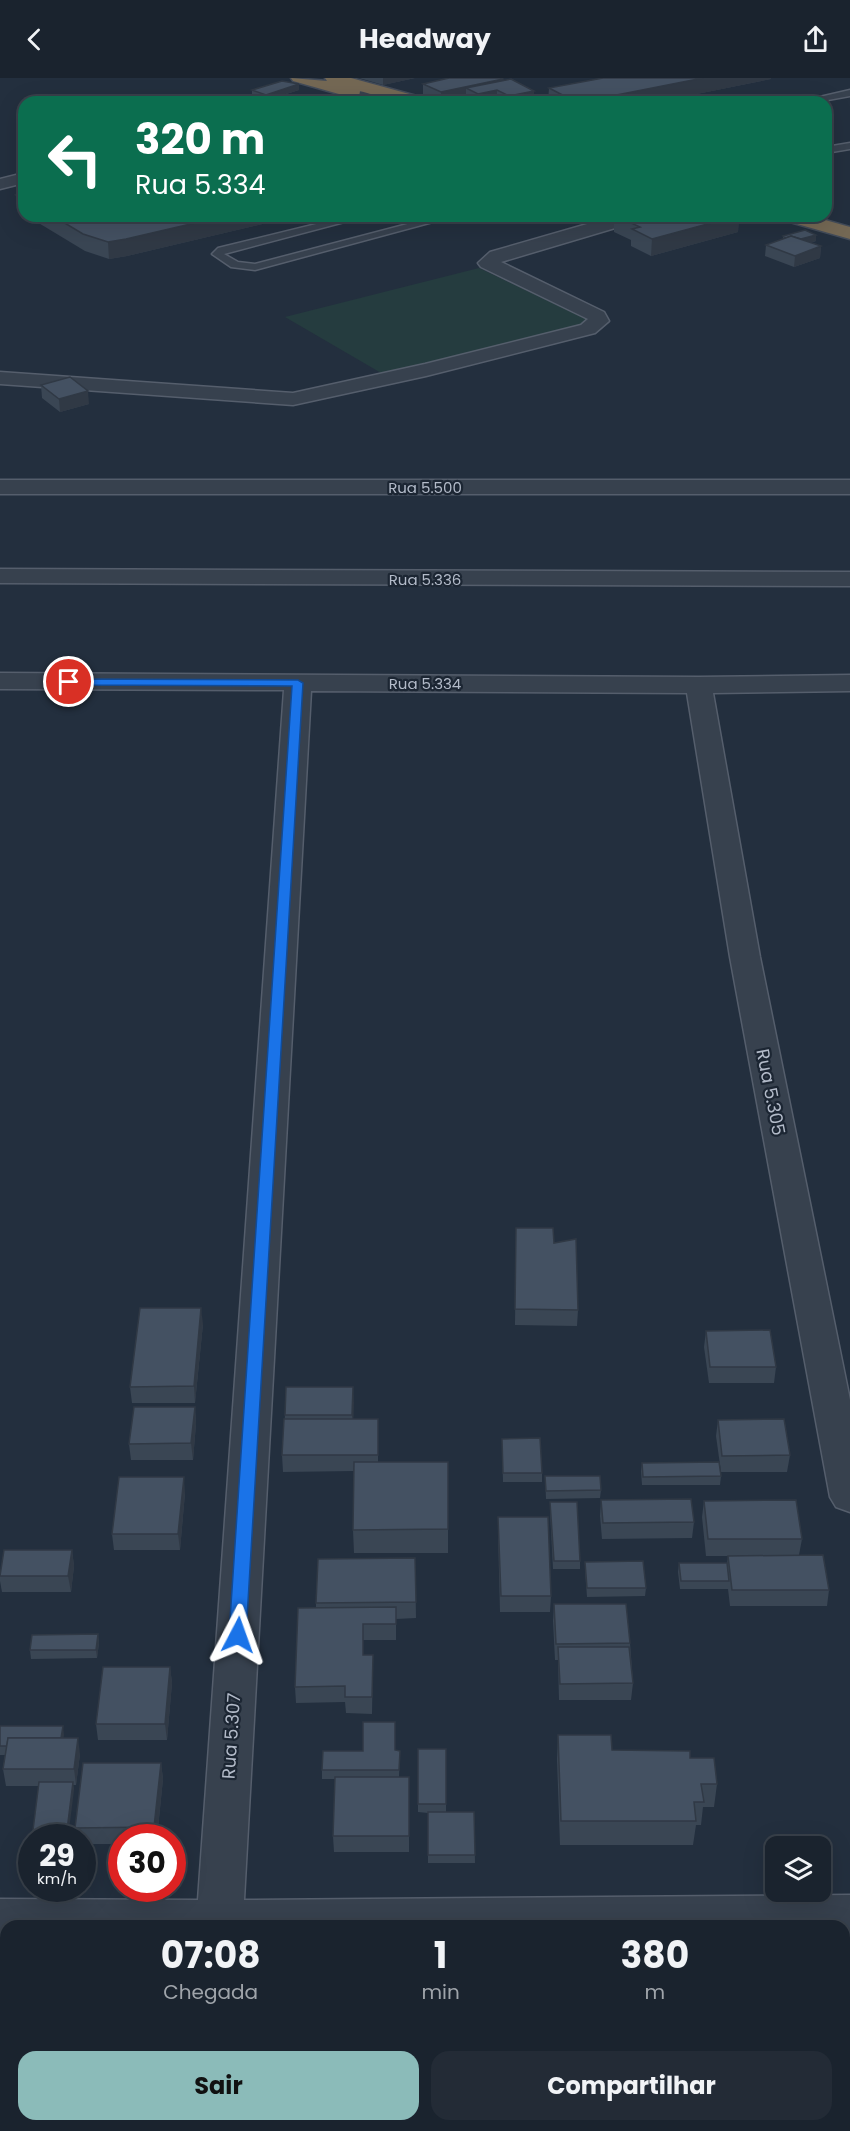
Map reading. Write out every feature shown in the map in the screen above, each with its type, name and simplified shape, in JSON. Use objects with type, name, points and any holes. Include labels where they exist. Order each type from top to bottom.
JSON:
[{"type":"highway","points":[[299,78],[364,96]]},
{"type":"highway","points":[[333,78],[397,96]]},
{"type":"highway","points":[[832,218],[850,223]]},
{"type":"highway","points":[[811,222],[850,233]]},
{"type":"street","points":[[0,184],[18,180]]},
{"type":"street","points":[[0,378],[293,399],[426,370],[588,329],[599,321],[597,316],[488,263],[497,256],[614,222]]},
{"type":"street","name":"Rua 5.500","points":[[0,487],[850,488]]},
{"type":"street","name":"Rua 5.336","points":[[0,576],[850,579]]},
{"type":"street","name":"Rua 5.334","points":[[0,681],[699,685],[850,683]]},
{"type":"street","name":"Rua 5.307","points":[[219,1920],[298,683]]},
{"type":"street","name":"Rua 5.305","points":[[699,685],[745,957],[850,1497]]},
{"type":"street","points":[[499,1920],[850,1915]]},
{"type":"street","points":[[0,1919],[44,1920]]},
{"type":"lane","points":[[832,96],[850,93]]},
{"type":"lane","points":[[832,149],[850,146]]},
{"type":"lane","points":[[337,222],[222,250],[217,254],[234,265],[255,267],[427,222]]},
{"type":"green space","points":[[479,268],[592,322],[388,377],[285,317]]},
{"type":"building","points":[[449,78],[503,79],[441,92],[423,84]]},
{"type":"building","points":[[603,78],[703,78],[612,96],[564,96],[549,88]]},
{"type":"building","points":[[511,79],[534,91],[509,96],[497,90],[478,94],[466,88]]},
{"type":"building","points":[[282,81],[299,84],[266,95],[252,90]]},
{"type":"building","points":[[63,222],[199,222],[108,242],[83,234]]},
{"type":"building","points":[[629,222],[715,222],[652,239],[632,229],[640,227]]},
{"type":"building","points":[[805,230],[816,235],[801,239],[783,236]]},
{"type":"building","points":[[791,236],[821,246],[795,256],[766,245]]},
{"type":"building","points":[[70,377],[88,391],[59,399],[41,385]]},
{"type":"building","points":[[516,1228],[553,1228],[554,1243],[576,1239],[578,1310],[515,1309]]},
{"type":"building","points":[[140,1308],[201,1308],[194,1386],[130,1387]]},
{"type":"building","points":[[770,1330],[776,1367],[710,1367],[706,1331]]},
{"type":"building","points":[[286,1387],[353,1387],[352,1415],[285,1415]]},
{"type":"building","points":[[134,1407],[195,1407],[191,1443],[129,1444]]},
{"type":"building","points":[[284,1419],[378,1419],[378,1455],[282,1455]]},
{"type":"building","points":[[784,1419],[790,1455],[722,1456],[718,1420]]},
{"type":"building","points":[[540,1438],[542,1473],[503,1473],[502,1439]]},
{"type":"building","points":[[354,1462],[448,1462],[448,1529],[353,1530]]},
{"type":"building","points":[[719,1462],[721,1476],[643,1477],[642,1463]]},
{"type":"building","points":[[545,1476],[600,1476],[601,1490],[546,1491]]},
{"type":"building","points":[[119,1477],[184,1477],[178,1534],[112,1534]]},
{"type":"building","points":[[691,1499],[694,1522],[603,1523],[601,1500]]},
{"type":"building","points":[[796,1500],[802,1539],[708,1539],[704,1501]]},
{"type":"building","points":[[550,1502],[577,1502],[580,1561],[554,1561]]},
{"type":"building","points":[[498,1517],[548,1517],[551,1596],[501,1596]]},
{"type":"building","points":[[4,1550],[72,1550],[68,1576],[0,1576]]},
{"type":"building","points":[[823,1555],[829,1590],[732,1590],[728,1556]]},
{"type":"building","points":[[415,1558],[416,1602],[316,1603],[318,1559]]},
{"type":"building","points":[[643,1561],[646,1588],[587,1588],[585,1562]]},
{"type":"building","points":[[679,1563],[727,1563],[729,1581],[681,1581]]},
{"type":"building","points":[[554,1604],[626,1604],[630,1643],[556,1644]]},
{"type":"building","points":[[396,1607],[396,1624],[363,1624],[363,1655],[373,1655],[372,1697],[345,1697],[345,1686],[295,1687],[298,1608]]},
{"type":"building","points":[[98,1634],[96,1650],[30,1650],[32,1635]]},
{"type":"building","points":[[558,1647],[629,1647],[633,1683],[560,1684]]},
{"type":"building","points":[[103,1667],[170,1667],[165,1724],[96,1724]]},
{"type":"building","points":[[363,1722],[395,1722],[395,1750],[400,1751],[399,1770],[322,1770],[323,1751],[363,1751]]},
{"type":"building","points":[[0,1726],[63,1726],[61,1738],[8,1738],[7,1746],[0,1746]]},
{"type":"building","points":[[558,1735],[611,1735],[612,1750],[690,1751],[690,1758],[714,1758],[717,1784],[701,1784],[704,1802],[694,1802],[696,1821],[561,1821]]},
{"type":"building","points":[[8,1738],[78,1738],[74,1769],[3,1769]]},
{"type":"building","points":[[418,1749],[446,1749],[446,1804],[418,1804]]},
{"type":"building","points":[[83,1763],[161,1763],[154,1824],[108,1824],[108,1828],[96,1828],[96,1824],[75,1824]]},
{"type":"building","points":[[335,1777],[409,1777],[409,1836],[333,1836]]},
{"type":"building","points":[[39,1782],[73,1782],[68,1824],[34,1824]]},
{"type":"building","points":[[428,1812],[474,1812],[475,1855],[428,1855]]},
{"type":"route","points":[[69,682],[298,683],[238,1635]]}]
